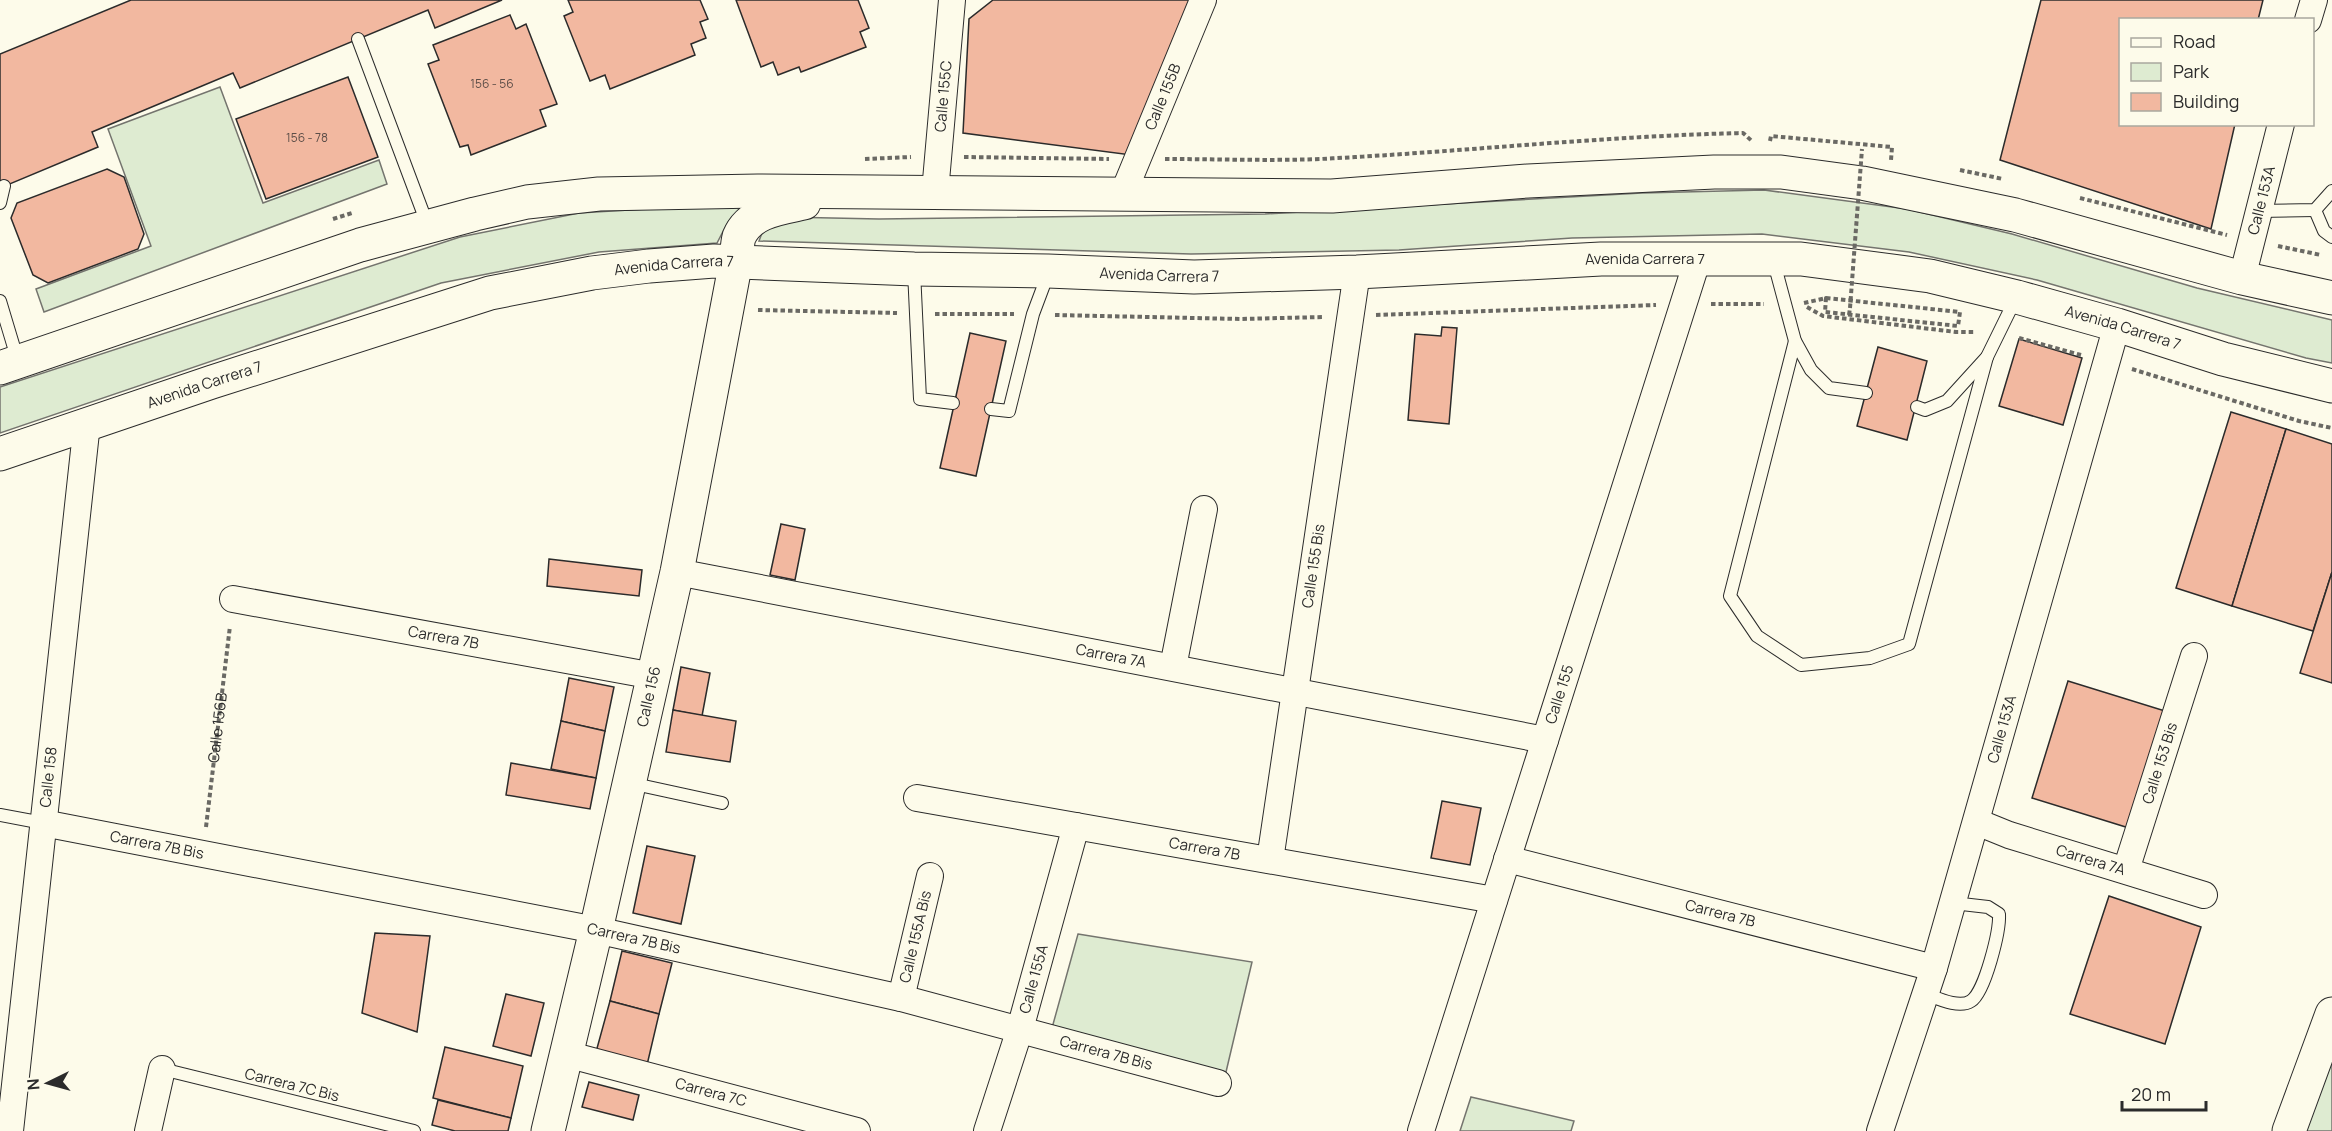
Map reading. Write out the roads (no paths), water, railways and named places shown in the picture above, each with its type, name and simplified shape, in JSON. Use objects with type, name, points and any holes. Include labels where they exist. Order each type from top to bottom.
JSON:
[{"type":"main road","points":[[9,365],[360,245],[527,202],[599,194],[758,191],[1332,195],[1528,181],[1714,172],[1781,172],[1862,183],[2015,215],[2242,278],[2332,298]]},
{"type":"main road","name":"Calle 156","points":[[548,1131],[677,572],[740,237],[750,222],[769,211],[883,192]]},
{"type":"main road","name":"Avenida Carrera 7","points":[[0,454],[369,330],[490,293],[592,273],[649,266],[736,261],[1194,277],[1357,272],[1601,259],[1773,258],[1850,264],[1930,276],[2017,297],[2117,325],[2223,359],[2332,387]]},
{"type":"main road","points":[[2289,1131],[2332,1014]]},
{"type":"street","name":"Calle 155C","points":[[935,192],[952,0]]},
{"type":"street","name":"Calle 155B","points":[[1123,194],[1203,0]]},
{"type":"street","points":[[2309,18],[2314,0]]},
{"type":"street","name":"Calle 153A","points":[[2242,278],[2280,126]]},
{"type":"street","name":"Calle 155","points":[[1421,1131],[1698,258]]},
{"type":"street","name":"Calle 155 Bis","points":[[1270,860],[1357,272]]},
{"type":"street","name":"Calle 153A","points":[[1880,1131],[1926,994],[1977,822],[2117,325]]},
{"type":"street","name":"Calle 158","points":[[10,1131],[87,423]]},
{"type":"street","points":[[1173,667],[1204,509]]},
{"type":"street","name":"Carrera 7A","points":[[677,572],[1545,740]]},
{"type":"street","name":"Carrera 7B","points":[[233,599],[654,676]]},
{"type":"street","name":"Calle 153 Bis","points":[[2126,870],[2194,656]]},
{"type":"street","name":"Carrera 7B","points":[[917,798],[1494,900]]},
{"type":"street","name":"Carrera 7A","points":[[1977,822],[2009,835],[2204,895]]},
{"type":"street","name":"Carrera 7B Bis","points":[[44,824],[596,930],[901,998],[1218,1083]]},
{"type":"street","name":"Calle 155A","points":[[987,1131],[1020,1029],[1076,826]]},
{"type":"street","name":"Carrera 7B","points":[[1507,859],[1934,968]]},
{"type":"street","name":"Calle 155A Bis","points":[[901,998],[930,876]]},
{"type":"street","name":"Carrera 7C","points":[[566,1054],[856,1131]]},
{"type":"street","points":[[148,1131],[162,1069]]},
{"type":"lane","points":[[358,39],[428,226]]},
{"type":"lane","points":[[0,203],[4,186]]},
{"type":"lane","points":[[2258,211],[2315,210],[2332,191]]},
{"type":"lane","points":[[2315,210],[2324,231],[2332,237]]},
{"type":"lane","points":[[1773,258],[1795,341],[1811,370],[1829,388],[1866,393]]},
{"type":"lane","points":[[914,269],[920,399],[953,403]]},
{"type":"lane","points":[[992,408],[1009,411],[1034,314],[1048,271]]},
{"type":"lane","points":[[1795,341],[1730,596],[1757,636],[1801,664],[1870,658],[1909,644],[1987,357],[2017,297]]},
{"type":"lane","points":[[0,301],[9,365]]},
{"type":"lane","points":[[1917,407],[1925,410],[1947,401],[1987,357]]},
{"type":"lane","points":[[630,783],[722,803]]},
{"type":"lane","points":[[0,815],[44,824]]},
{"type":"lane","points":[[1926,994],[1961,1004],[1971,1001],[1982,985],[2000,925],[1999,914],[1988,907],[1953,903]]},
{"type":"lane","name":"Carrera 7C Bis","points":[[162,1069],[414,1131]]}]
